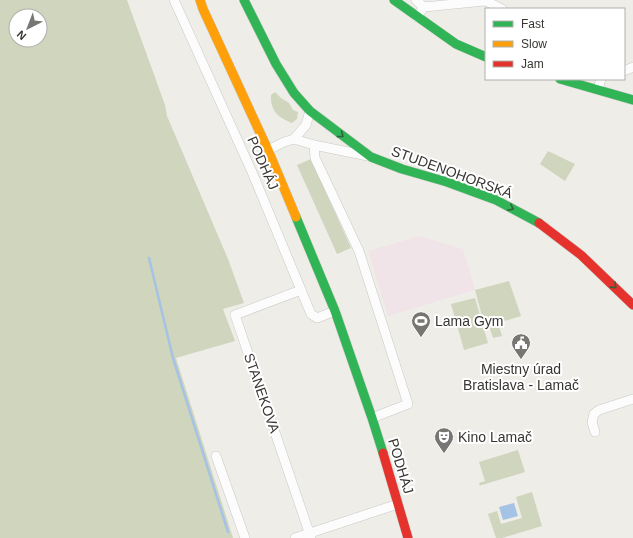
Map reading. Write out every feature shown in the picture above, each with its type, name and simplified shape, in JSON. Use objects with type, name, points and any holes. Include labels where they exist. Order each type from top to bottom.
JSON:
[{"type":"street","name":"PODHÁJ","points":[[174,0],[252,172],[311,314],[317,318],[335,311]]},
{"type":"street","name":"PODHÁJ","points":[[200,0],[268,150],[335,311],[372,418],[408,538]]},
{"type":"street","name":"STUDENOHORSKÁ","points":[[244,0],[276,64],[294,93],[310,111],[371,157]]},
{"type":"street","points":[[394,0],[456,44],[485,57]]},
{"type":"street","points":[[416,0],[424,7],[484,0],[500,8]]},
{"type":"street","points":[[417,17],[424,7]]},
{"type":"street","points":[[564,80],[633,100]]},
{"type":"street","points":[[598,89],[601,80]]},
{"type":"street","points":[[268,150],[294,139],[306,125],[310,111]]},
{"type":"street","name":"STUDENOHORSKÁ","points":[[294,139],[314,146],[371,157],[402,169],[447,182],[496,200],[540,223],[581,255],[633,305]]},
{"type":"street","points":[[314,146],[315,158],[359,251],[408,404],[372,418]]},
{"type":"street","name":"STANEKOVA","points":[[301,290],[235,315],[310,535]]},
{"type":"street","points":[[595,432],[592,422],[594,414],[599,410],[633,399]]},
{"type":"street","points":[[216,456],[246,538]]},
{"type":"street","points":[[295,538],[310,535],[398,504]]},
{"type":"shaded area","points":[[419,236],[463,249],[475,290],[388,316],[368,251]]},
{"type":"green space","points":[[0,0],[127,0],[165,105],[167,116],[228,259],[244,303],[223,309],[235,341],[176,358],[233,538],[0,538]]},
{"type":"green space","points":[[275,92],[289,103],[293,110],[298,112],[297,119],[292,123],[283,119],[274,110],[271,95]]},
{"type":"green space","points":[[548,151],[575,164],[565,181],[540,164]]},
{"type":"green space","points":[[311,159],[351,248],[337,254],[297,165]]},
{"type":"green space","points":[[509,281],[521,316],[498,323],[502,336],[493,338],[489,326],[485,327],[475,290]]},
{"type":"green space","points":[[475,298],[488,343],[464,350],[451,304]]},
{"type":"green space","points":[[518,450],[525,472],[480,486],[479,483],[485,481],[479,462]]},
{"type":"green space","points":[[532,492],[542,526],[502,538],[496,538],[488,514],[497,511],[501,524],[522,518],[516,497]]},
{"type":"water","points":[[514,503],[518,516],[503,520],[499,507]]},
{"type":"waterway","points":[[149,258],[173,358],[228,532]]},
{"type":"traffic: fast","points":[[244,0],[276,64],[294,93],[310,111],[371,157],[402,169],[447,182],[496,200],[539,223]]},
{"type":"traffic: fast","points":[[394,0],[456,44],[485,57]]},
{"type":"traffic: fast","points":[[563,80],[633,100]]},
{"type":"traffic: fast","points":[[296,217],[335,311],[383,453]]},
{"type":"traffic: slow","points":[[200,0],[268,150],[296,217]]},
{"type":"traffic: jam","points":[[539,223],[581,255],[633,305]]},
{"type":"traffic: jam","points":[[383,453],[408,538]]},
{"type":"place","name":"Lama Gym","points":[[421,338]]},
{"type":"place","name":"Miestny úrad Bratislava - Lamač","points":[[521,360]]},
{"type":"place","name":"Kino Lamač","points":[[444,454]]}]
